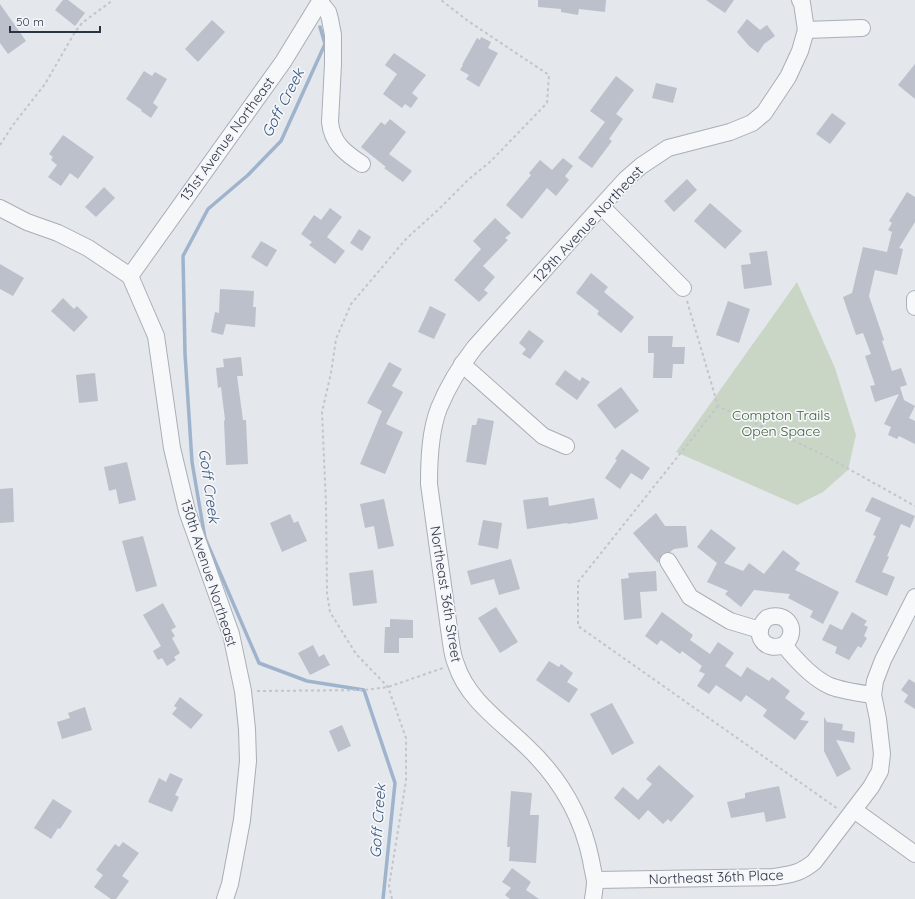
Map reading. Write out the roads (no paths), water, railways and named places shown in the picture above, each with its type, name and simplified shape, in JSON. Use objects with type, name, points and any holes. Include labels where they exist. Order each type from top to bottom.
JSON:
[{"type":"street","points":[[800,0],[802,3],[806,30],[862,28]]},
{"type":"street","points":[[320,1],[328,12],[332,34],[333,64],[330,131],[346,154],[362,164]]},
{"type":"street","name":"131st Avenue Northeast","points":[[130,276],[282,62],[320,1]]},
{"type":"street","name":"129th Avenue Northeast","points":[[462,364],[626,179],[641,166],[668,148],[730,132],[752,123],[764,113],[788,77],[800,51],[806,30]]},
{"type":"street","points":[[602,207],[683,288]]},
{"type":"street","points":[[0,208],[27,222],[58,233],[88,248],[130,276]]},
{"type":"street","name":"130th Avenue Northeast","points":[[130,276],[156,336],[172,448],[187,511],[231,634],[243,691],[247,729],[248,761],[242,820],[226,899]]},
{"type":"street","points":[[915,299],[915,307]]},
{"type":"street","points":[[462,364],[543,436],[566,446]]},
{"type":"street","name":"Northeast 36th Street","points":[[462,364],[439,409],[432,434],[429,462],[429,484],[455,663],[462,678],[475,698],[499,722],[527,746],[547,768],[564,791],[575,812],[587,844],[595,880],[593,899]]},
{"type":"street","points":[[668,561],[690,597],[730,620],[760,630]]},
{"type":"street","points":[[784,645],[795,659],[830,686],[873,695],[875,681],[883,660],[915,597]]},
{"type":"street","points":[[772,616],[783,617],[790,626],[791,631],[788,642],[784,645],[773,648],[768,646],[760,638],[760,630],[763,622],[767,618],[772,616]]},
{"type":"street","name":"Northeast 36th Place","points":[[595,880],[755,878],[774,877],[803,870],[814,862],[852,814],[880,771],[882,754],[878,719],[873,695]]},
{"type":"street","points":[[852,814],[915,854]]},
{"type":"waterway","name":"Goff Creek","points":[[320,27],[325,44],[281,141],[248,175],[208,209],[183,256],[185,354],[192,462],[205,538],[259,663],[307,681],[364,690],[395,783],[383,899]]},
{"type":"park label","name":"Compton Trails Open Space","points":[[781,424]]}]
